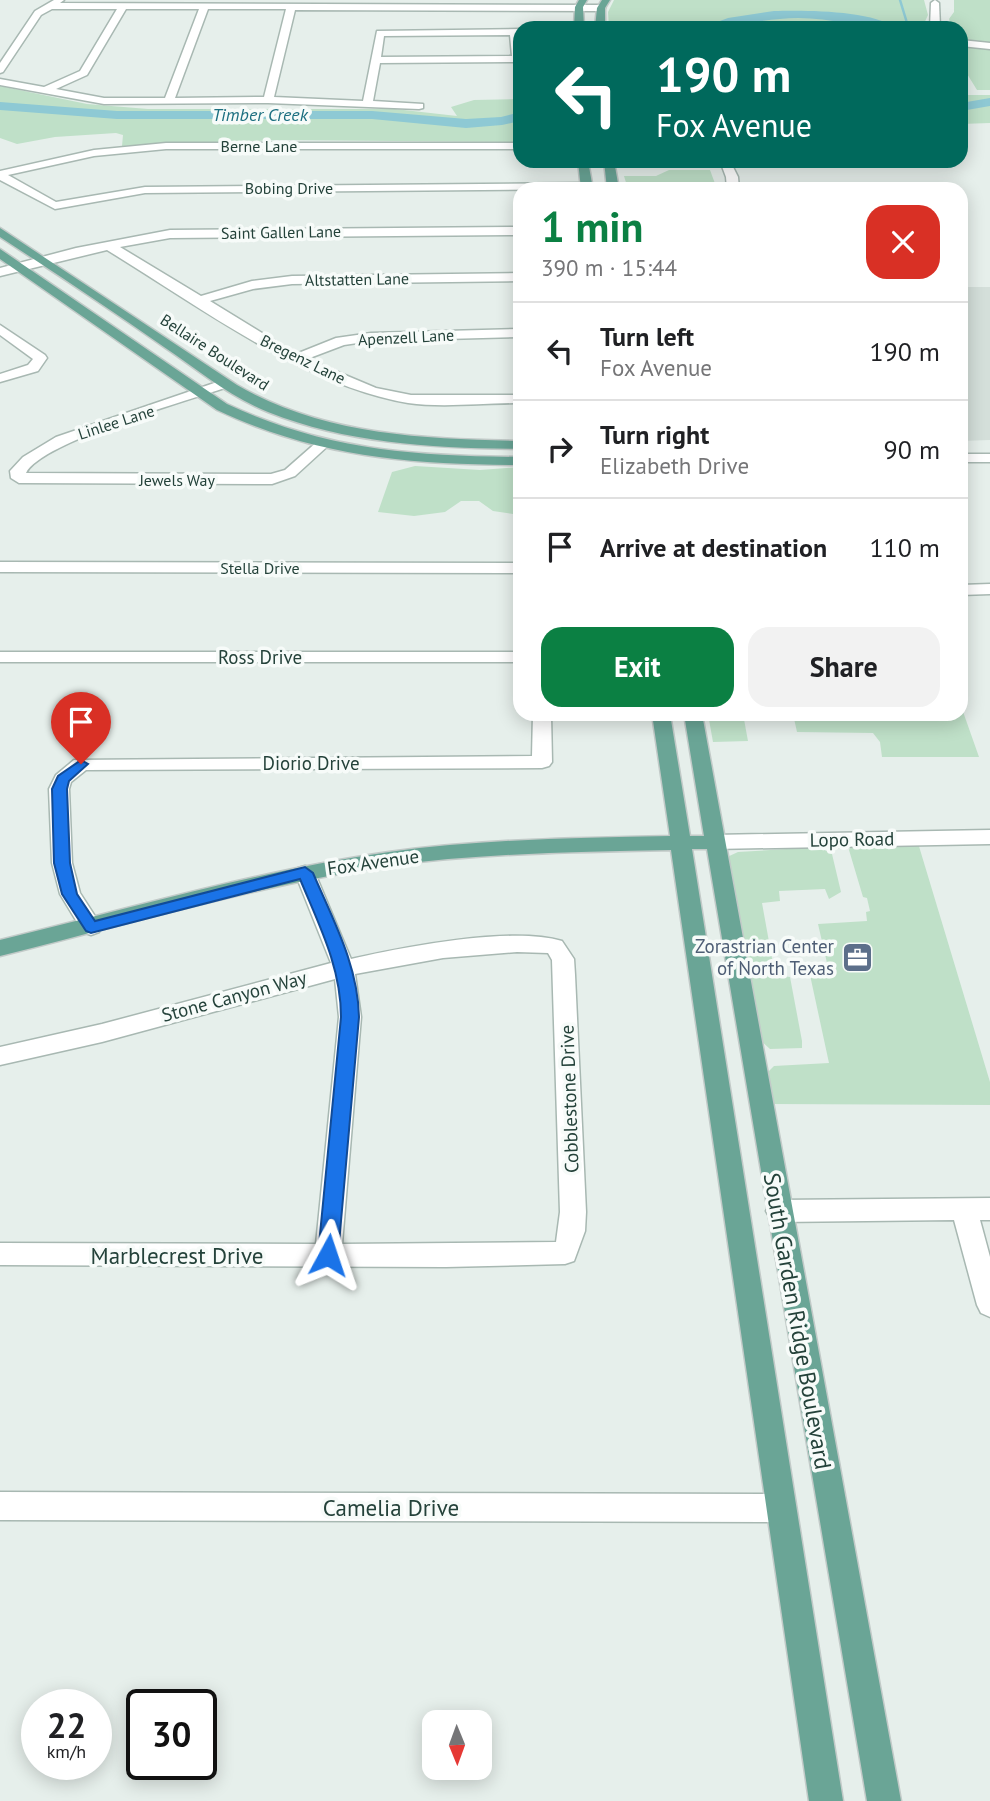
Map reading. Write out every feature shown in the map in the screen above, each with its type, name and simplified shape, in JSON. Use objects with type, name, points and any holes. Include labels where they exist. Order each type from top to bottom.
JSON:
[{"type":"main road","name":"Bellaire Boulevard","points":[[0,232],[226,383],[278,410],[358,433],[424,443],[513,445]]},
{"type":"main road","points":[[0,253],[222,407],[260,425],[323,444],[385,456],[513,461]]},
{"type":"main road","name":"South Garden Ridge Boulevard","points":[[662,721],[826,1801]]},
{"type":"main road","name":"South Garden Ridge Boulevard","points":[[694,721],[884,1801]]},
{"type":"main road","name":"Fox Avenue","points":[[0,948],[305,873],[437,853],[714,842]]},
{"type":"street","points":[[0,70],[38,13],[60,0]]},
{"type":"street","points":[[935,3],[935,21]]},
{"type":"street","points":[[49,6],[291,8],[604,4]]},
{"type":"street","points":[[46,90],[84,73],[122,8]]},
{"type":"street","points":[[169,101],[204,8]]},
{"type":"street","points":[[268,100],[291,8]]},
{"type":"street","points":[[368,102],[380,33],[513,32]]},
{"type":"street","points":[[968,44],[990,46]]},
{"type":"street","points":[[376,60],[513,59]]},
{"type":"street","points":[[0,82],[90,100],[268,100],[419,106]]},
{"type":"street","name":"Berne Lane","points":[[0,174],[93,153],[166,146],[513,146]]},
{"type":"street","name":"Bobing Drive","points":[[0,174],[25,191],[55,206],[145,190],[513,188]]},
{"type":"street","name":"Saint Gallen Lane","points":[[22,268],[170,234],[513,231]]},
{"type":"street","name":"Bregenz Lane","points":[[110,246],[295,359],[390,396],[411,399],[513,399]]},
{"type":"street","points":[[0,272],[22,268]]},
{"type":"street","points":[[0,278],[22,268]]},
{"type":"street","name":"Altstatten Lane","points":[[197,301],[252,285],[292,280],[513,277]]},
{"type":"street","points":[[0,329],[40,358],[33,368],[0,378]]},
{"type":"street","name":"Apenzell Lane","points":[[295,359],[341,341],[371,337],[513,333]]},
{"type":"street","name":"Linlee Lane","points":[[19,478],[18,471],[28,460],[61,440],[226,383]]},
{"type":"street","name":"Jewels Way","points":[[19,478],[272,479],[290,473],[323,444]]},
{"type":"street","points":[[968,445],[990,446]]},
{"type":"street","points":[[968,458],[990,458]]},
{"type":"street","name":"Stella Drive","points":[[0,567],[513,568]]},
{"type":"street","points":[[968,590],[990,589]]},
{"type":"street","name":"Ross Drive","points":[[0,657],[513,657]]},
{"type":"street","name":"Diorio Drive","points":[[91,927],[70,894],[62,863],[59,789],[63,779],[81,764],[542,762],[542,721]]},
{"type":"street","name":"Lopo Road","points":[[714,842],[990,837]]},
{"type":"street","points":[[305,873],[344,967],[350,990],[350,1017],[328,1255]]},
{"type":"street","name":"Stone Canyon Way","points":[[0,1056],[344,967],[482,945],[526,943],[554,946]]},
{"type":"street","name":"Cobblestone Drive","points":[[554,946],[563,959],[573,1212],[572,1231],[565,1253]]},
{"type":"street","points":[[779,1211],[977,1209],[990,1305]]},
{"type":"street","name":"Marblecrest Drive","points":[[0,1254],[565,1253]]},
{"type":"street","name":"Camelia Drive","points":[[0,1506],[781,1508]]},
{"type":"shaded area","points":[[968,287],[990,287],[990,440],[968,441]]},
{"type":"green space","points":[[614,0],[924,0],[928,15],[925,21],[609,21],[608,12]]},
{"type":"green space","points":[[954,0],[990,0],[990,90],[977,90],[968,75],[968,21],[950,21],[954,12]]},
{"type":"green space","points":[[0,86],[87,104],[148,109],[395,109],[457,116],[451,107],[474,100],[513,99],[513,142],[278,140],[122,146],[123,135],[116,133],[55,137],[17,144],[0,138]]},
{"type":"green space","points":[[968,95],[990,95],[990,123],[968,124]]},
{"type":"green space","points":[[669,170],[710,170],[714,182],[626,182],[624,176],[656,176]]},
{"type":"green space","points":[[415,466],[480,470],[513,468],[513,514],[493,511],[479,501],[461,501],[445,512],[414,516],[378,512],[392,472]]},
{"type":"green space","points":[[709,721],[744,721],[748,741],[713,742]]},
{"type":"green space","points":[[795,721],[966,721],[979,757],[882,757],[880,742],[873,733],[797,732]]},
{"type":"green space","points":[[918,843],[990,1082],[990,1105],[769,1104],[766,1074],[774,1066],[829,1063],[810,975],[830,976],[818,924],[867,921],[866,912],[870,911],[849,850],[852,844]]},
{"type":"green space","points":[[819,847],[832,854],[841,892],[829,899],[825,889],[779,891],[780,901],[762,903],[775,975],[790,977],[802,1041],[802,1048],[770,1049],[760,1040],[725,858],[738,852]]},
{"type":"waterway","points":[[900,0],[906,21]]},
{"type":"waterway","name":"Timber Creek","points":[[734,21],[798,14],[863,21]]},
{"type":"waterway","name":"Timber Creek","points":[[968,106],[990,102]]},
{"type":"waterway","name":"Timber Creek","points":[[0,106],[117,115],[372,115],[466,124],[513,118]]},
{"type":"place","name":"Zorastrian Center of North Texas","points":[[857,957]]},
{"type":"route","points":[[81,764],[63,779],[59,789],[62,863],[70,894],[91,927],[305,873],[344,967],[350,990],[350,1017],[328,1255]]}]
